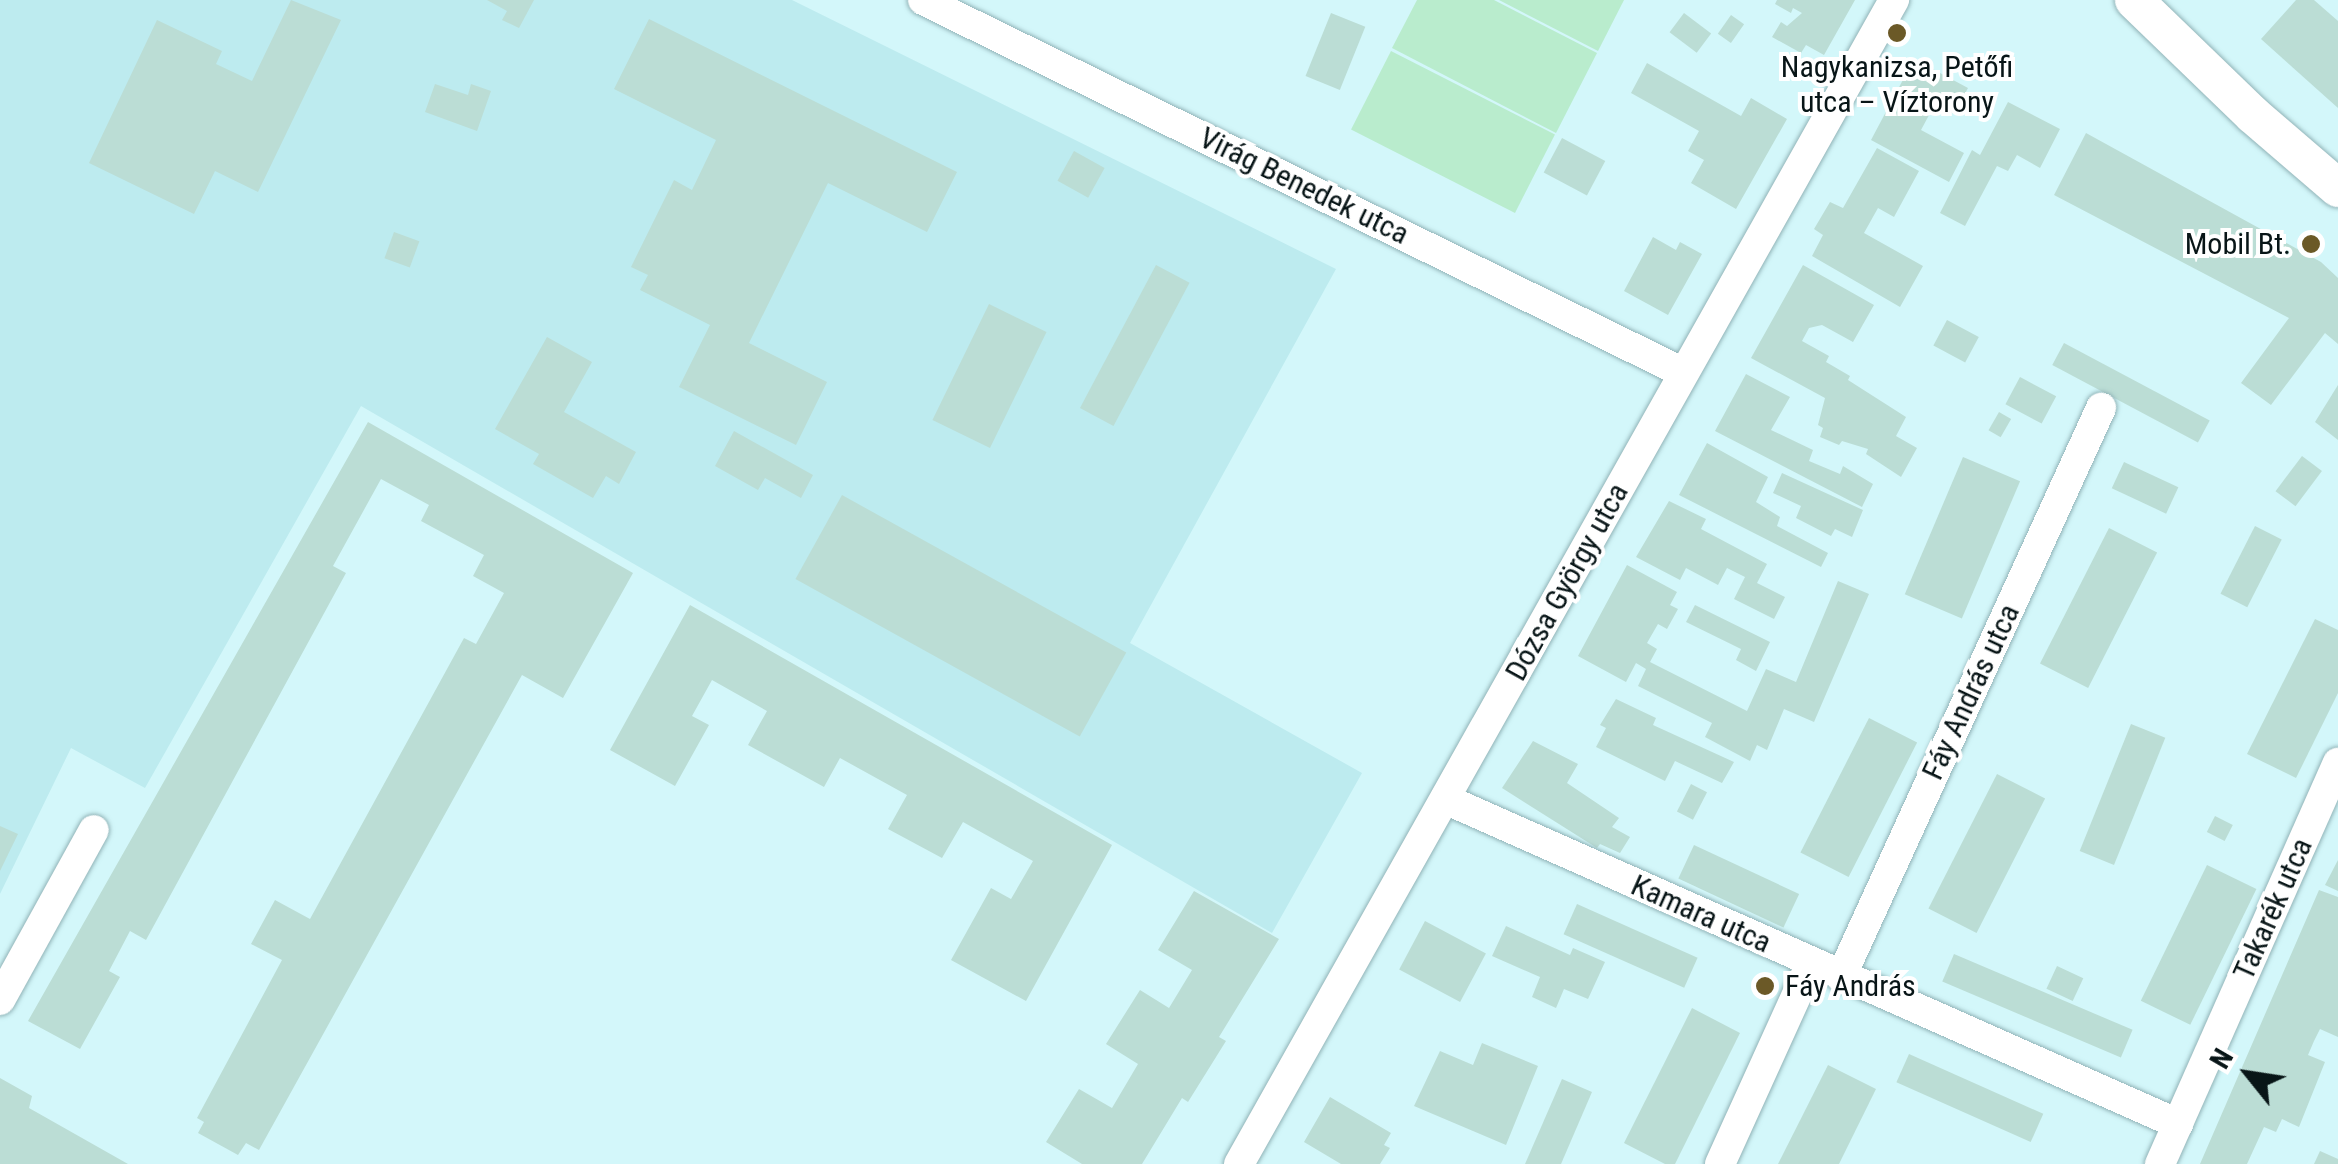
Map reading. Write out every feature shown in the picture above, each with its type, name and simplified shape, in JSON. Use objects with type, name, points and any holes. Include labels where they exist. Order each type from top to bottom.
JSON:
[{"type":"street","name":"Virág Benedek utca","points":[[923,0],[1684,373]]},
{"type":"street","name":"Dózsa György utca","points":[[1239,1164],[1894,0]]},
{"type":"street","points":[[2134,0],[2253,115],[2338,188]]},
{"type":"street","name":"Fáy András utca","points":[[1841,976],[2100,408]]},
{"type":"street","name":"Takarék utca","points":[[2160,1164],[2338,763]]},
{"type":"street","name":"Kamara utca","points":[[1445,800],[2178,1124]]},
{"type":"street","points":[[0,1000],[94,830]]},
{"type":"street","points":[[1720,1164],[1810,963]]},
{"type":"shaded area","points":[[0,0],[792,0],[1336,269],[1130,643],[1362,773],[1272,933],[361,406],[145,788],[71,748],[0,894]]},
{"type":"green space","points":[[1417,0],[1494,0],[1597,53],[1556,133],[1392,48]]},
{"type":"green space","points":[[1499,0],[1624,0],[1598,51]]},
{"type":"green space","points":[[1391,51],[1555,135],[1515,213],[1351,129]]},
{"type":"building","points":[[291,0],[341,20],[258,192],[215,171],[194,214],[89,163],[157,20],[222,51],[216,64],[252,81]]},
{"type":"building","points":[[487,0],[534,0],[519,28],[502,20],[507,11]]},
{"type":"building","points":[[1777,0],[1855,0],[1824,55],[1806,45],[1801,53],[1772,37],[1781,22],[1787,26],[1802,13],[1793,8],[1791,13],[1775,4]]},
{"type":"building","points":[[2296,0],[2314,0],[2338,21],[2338,108],[2261,39]]},
{"type":"building","points":[[1331,13],[1365,27],[1340,90],[1306,76]]},
{"type":"building","points":[[1684,13],[1711,33],[1697,53],[1670,32]]},
{"type":"building","points":[[1731,15],[1744,24],[1731,43],[1718,34]]},
{"type":"building","points":[[649,19],[957,172],[927,232],[828,183],[749,343],[827,382],[796,445],[679,387],[710,325],[640,290],[648,275],[631,267],[674,180],[692,190],[716,140],[614,89]]},
{"type":"building","points":[[1914,59],[1968,88],[1954,114],[1935,104],[1921,130],[1964,153],[1949,182],[1871,140]]},
{"type":"building","points":[[1647,63],[1741,116],[1751,98],[1787,119],[1736,209],[1691,183],[1704,160],[1688,151],[1699,131],[1631,93]]},
{"type":"building","points":[[435,84],[468,95],[471,84],[491,91],[477,131],[425,112]]},
{"type":"building","points":[[2008,102],[2060,129],[2040,168],[2017,155],[2008,171],[1997,166],[1965,226],[1940,213],[1972,150],[1980,155]]},
{"type":"building","points":[[2086,133],[2321,262],[2338,278],[2338,344],[2325,333],[2271,405],[2241,383],[2289,318],[2054,195]]},
{"type":"building","points":[[1562,138],[1605,161],[1587,195],[1544,172]]},
{"type":"building","points":[[1877,148],[1919,171],[1894,217],[1878,208],[1864,233],[1923,266],[1900,307],[1812,256],[1823,235],[1814,229],[1830,202],[1843,208]]},
{"type":"building","points":[[1074,151],[1105,168],[1088,198],[1058,181]]},
{"type":"building","points":[[394,232],[419,241],[410,268],[384,258]]},
{"type":"building","points":[[1653,237],[1676,250],[1680,242],[1702,254],[1668,315],[1624,291]]},
{"type":"building","points":[[1156,265],[1190,283],[1113,426],[1080,408]]},
{"type":"building","points":[[1803,265],[1874,305],[1853,342],[1822,325],[1809,328],[1802,341],[1829,356],[1826,362],[1850,376],[1848,380],[1906,417],[1896,436],[1917,448],[1901,477],[1866,454],[1868,449],[1842,441],[1839,445],[1820,437],[1823,428],[1818,425],[1825,398],[1751,358]]},
{"type":"building","points":[[989,304],[1047,332],[990,448],[932,420]]},
{"type":"building","points":[[1947,320],[1979,337],[1965,363],[1933,346]]},
{"type":"building","points":[[547,337],[592,362],[564,412],[636,452],[619,484],[606,476],[593,498],[533,464],[539,454],[495,429]]},
{"type":"building","points":[[2064,343],[2210,420],[2198,443],[2052,365]]},
{"type":"building","points":[[1746,374],[1790,397],[1771,430],[1813,450],[1809,461],[1840,474],[1843,466],[1873,484],[1862,507],[1715,431]]},
{"type":"building","points":[[2020,377],[2056,396],[2042,424],[2005,404]]},
{"type":"building","points":[[2338,385],[2338,440],[2315,422]]},
{"type":"building","points":[[1999,412],[2011,419],[2001,437],[1988,430]]},
{"type":"building","points":[[368,422],[633,573],[563,698],[522,675],[259,1150],[246,1143],[238,1155],[198,1133],[204,1122],[197,1118],[282,960],[251,944],[275,900],[310,919],[464,638],[476,644],[504,593],[473,576],[484,555],[421,521],[429,505],[381,479],[333,566],[346,573],[146,940],[130,931],[109,971],[120,977],[80,1049],[28,1021]]},
{"type":"building","points":[[734,431],[813,475],[801,498],[765,478],[758,490],[715,466]]},
{"type":"building","points":[[1707,443],[1768,477],[1756,502],[1780,517],[1777,526],[1828,553],[1821,567],[1679,495]]},
{"type":"building","points":[[2302,456],[2322,471],[2295,506],[2276,491]]},
{"type":"building","points":[[1963,457],[2020,481],[1962,618],[1905,594]]},
{"type":"building","points":[[2124,462],[2178,487],[2166,514],[2112,488]]},
{"type":"building","points":[[1782,473],[1863,510],[1852,537],[1835,529],[1831,536],[1796,518],[1801,506],[1773,493]]},
{"type":"building","points":[[842,495],[1126,653],[1080,737],[795,579]]},
{"type":"building","points":[[1669,501],[1706,519],[1701,529],[1767,564],[1757,583],[1785,597],[1774,619],[1734,599],[1745,577],[1727,568],[1718,585],[1686,568],[1680,580],[1636,557]]},
{"type":"building","points":[[2255,526],[2282,540],[2247,607],[2220,594]]},
{"type":"building","points":[[2109,528],[2157,553],[2088,688],[2040,663]]},
{"type":"building","points":[[1627,565],[1677,592],[1670,605],[1678,609],[1667,629],[1658,624],[1647,643],[1657,649],[1650,662],[1747,711],[1766,669],[1796,682],[1838,581],[1869,594],[1814,722],[1784,709],[1767,750],[1757,745],[1750,761],[1705,737],[1712,723],[1638,686],[1646,669],[1636,663],[1626,682],[1578,656]]},
{"type":"building","points":[[690,605],[1112,845],[1026,1001],[951,960],[991,888],[1011,899],[1033,861],[963,822],[942,858],[888,829],[907,795],[840,758],[824,787],[748,745],[767,711],[712,680],[692,716],[709,725],[675,786],[610,750]]},
{"type":"building","points":[[1695,605],[1770,642],[1756,671],[1736,660],[1741,649],[1686,622]]},
{"type":"building","points":[[2315,619],[2338,630],[2338,693],[2296,778],[2247,754]]},
{"type":"building","points":[[1616,699],[1656,718],[1653,725],[1734,762],[1722,783],[1675,761],[1665,781],[1596,747],[1606,728],[1600,725]]},
{"type":"building","points":[[1869,718],[1917,743],[1849,877],[1800,853]]},
{"type":"building","points":[[2131,724],[2165,738],[2114,865],[2080,851]]},
{"type":"building","points":[[1533,741],[1578,764],[1567,783],[1619,818],[1612,827],[1630,837],[1620,853],[1600,844],[1597,848],[1502,788]]},
{"type":"building","points":[[1997,774],[2045,799],[1977,933],[1928,909]]},
{"type":"building","points":[[1691,784],[1707,792],[1693,820],[1677,812]]},
{"type":"building","points":[[2215,816],[2233,825],[2225,841],[2207,832]]},
{"type":"building","points":[[0,826],[18,834],[0,871]]},
{"type":"building","points":[[1694,845],[1799,894],[1783,928],[1678,879]]},
{"type":"building","points":[[2338,860],[2338,891],[2325,885]]},
{"type":"building","points":[[2207,865],[2256,889],[2190,1025],[2141,1001]]},
{"type":"building","points":[[2319,890],[2338,897],[2338,1037],[2320,1029],[2314,1041],[2308,1055],[2325,1062],[2299,1127],[2282,1119],[2276,1132],[2264,1127],[2247,1164],[2200,1164]]},
{"type":"building","points":[[1194,891],[1279,939],[1219,1037],[1226,1041],[1188,1102],[1182,1098],[1142,1164],[1082,1164],[1046,1142],[1079,1089],[1112,1108],[1138,1064],[1106,1044],[1140,990],[1169,1008],[1192,970],[1158,950]]},
{"type":"building","points":[[1577,904],[1698,958],[1684,988],[1564,934]]},
{"type":"building","points":[[1425,921],[1486,953],[1460,1002],[1399,970]]},
{"type":"building","points":[[1506,926],[1570,955],[1573,948],[1605,962],[1588,999],[1564,989],[1556,1008],[1532,997],[1540,977],[1492,956]]},
{"type":"building","points":[[1954,954],[2133,1030],[2121,1057],[1942,982]]},
{"type":"building","points":[[2057,966],[2083,978],[2073,1001],[2046,989]]},
{"type":"building","points":[[1692,1008],[1740,1033],[1675,1164],[1665,1164],[1624,1143]]},
{"type":"building","points":[[1482,1043],[1538,1066],[1506,1145],[1414,1106],[1440,1051],[1473,1065]]},
{"type":"building","points":[[1909,1054],[2043,1114],[2031,1142],[1896,1082]]},
{"type":"building","points":[[1828,1065],[1876,1089],[1839,1164],[1778,1164]]},
{"type":"building","points":[[0,1078],[32,1096],[29,1108],[128,1164],[0,1164]]},
{"type":"building","points":[[1562,1079],[1592,1092],[1561,1164],[1525,1164]]},
{"type":"building","points":[[1330,1097],[1391,1133],[1384,1145],[1390,1148],[1380,1164],[1341,1164],[1304,1142]]},
{"type":"building","points":[[2320,1151],[2338,1159],[2338,1164],[2314,1164]]},
{"type":"place","name":"Nagykanizsa, Petőfi utca – Víztorony","points":[[1897,33]]},
{"type":"place","name":"Mobil Bt.","points":[[2311,244]]},
{"type":"place","name":"Fáy András","points":[[1765,986]]}]
